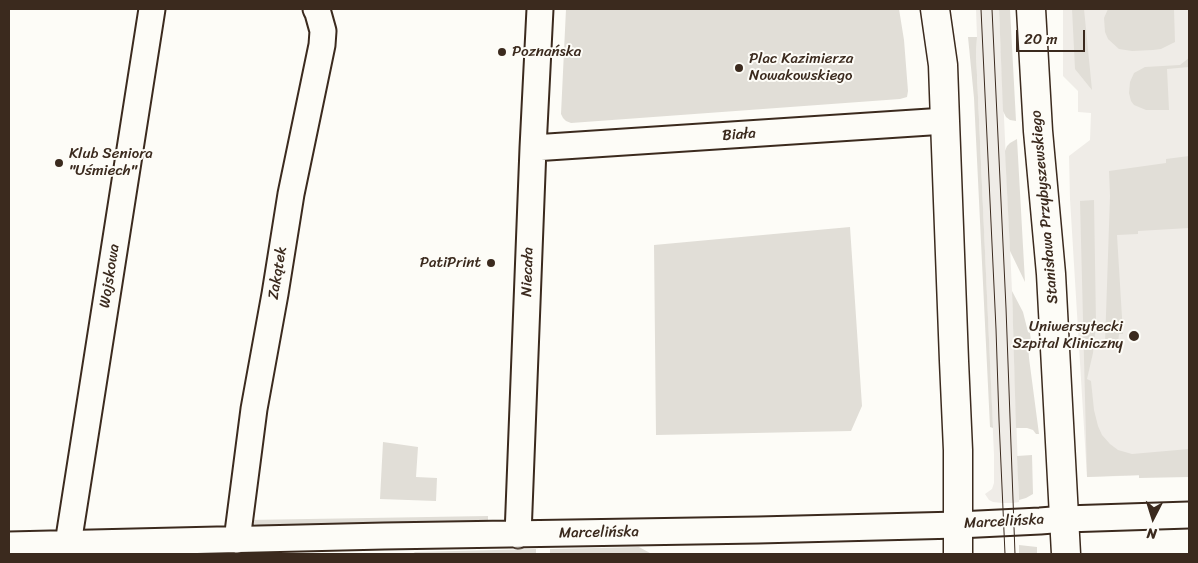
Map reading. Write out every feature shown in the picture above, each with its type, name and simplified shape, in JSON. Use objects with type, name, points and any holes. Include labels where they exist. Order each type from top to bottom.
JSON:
[{"type":"main road","points":[[935,9],[943,65],[958,450],[958,554]]},
{"type":"main road","name":"Stanisława Przybyszewskiego","points":[[1031,9],[1038,131],[1052,274],[1066,554]]},
{"type":"street","name":"Wojskowa","points":[[68,544],[152,9]]},
{"type":"street","name":"Zakątek","points":[[237,540],[254,410],[291,194],[322,45],[322,31],[316,9]]},
{"type":"street","name":"Niecała","points":[[518,535],[540,9]]},
{"type":"street","name":"Biała","points":[[533,148],[945,121]]},
{"type":"street","name":"Marcelińska","points":[[9,545],[758,530],[1189,516]]},
{"type":"shaded area","name":"Plac Kazimierza Nowakowskiego","points":[[566,9],[899,9],[904,40],[907,97],[571,123],[566,121],[561,114]]},
{"type":"shaded area","points":[[976,9],[999,9],[1012,291],[1019,502],[1013,503],[993,502],[985,494],[992,489],[994,483],[994,455],[976,53]]},
{"type":"shaded area","points":[[999,9],[1010,9],[1016,121],[1006,117],[1003,111]]},
{"type":"shaded area","name":"Uniwersytecki Szpital Kliniczny","points":[[1063,9],[1189,9],[1189,474],[1087,477],[1069,156],[1090,140],[1091,113],[1078,112],[1078,91],[1063,76]]},
{"type":"shaded area","points":[[1072,9],[1084,9],[1092,90],[1075,69]]},
{"type":"shaded area","points":[[1108,9],[1174,9],[1175,42],[1161,49],[1153,50],[1132,51],[1119,49],[1108,39],[1105,32],[1104,18]]},
{"type":"shaded area","points":[[968,37],[977,37],[976,53],[993,428],[990,427],[974,98]]},
{"type":"shaded area","points":[[1189,58],[1189,67],[1167,69],[1169,110],[1146,110],[1134,105],[1129,93],[1130,82],[1134,73],[1145,67],[1180,65]]},
{"type":"shaded area","points":[[1017,139],[1025,282],[1010,251],[1005,151],[1010,143]]},
{"type":"shaded area","points":[[1189,156],[1189,228],[1138,231],[1138,234],[1117,235],[1123,334],[1119,334],[1118,342],[1115,345],[1105,344],[1110,196],[1109,171],[1166,163],[1166,159]]},
{"type":"shaded area","points":[[1094,200],[1096,324],[1093,353],[1087,379],[1091,381],[1098,426],[1102,435],[1110,444],[1118,450],[1132,454],[1189,449],[1189,477],[1139,478],[1139,475],[1087,477],[1080,201]]},
{"type":"shaded area","points":[[850,227],[862,406],[851,431],[656,435],[654,245]]},
{"type":"shaded area","points":[[1012,291],[1023,312],[1028,332],[1030,333],[1031,341],[1028,342],[1029,358],[1039,434],[1027,428],[1016,428]]},
{"type":"shaded area","points":[[383,442],[418,447],[416,477],[437,478],[436,501],[380,499]]},
{"type":"shaded area","points":[[1032,455],[1033,494],[1019,500],[1017,456]]},
{"type":"shaded area","points":[[488,516],[488,520],[484,521],[261,526],[248,520]]},
{"type":"shaded area","points":[[1019,545],[1037,547],[1037,554],[1019,554]]},
{"type":"shaded area","points":[[639,547],[650,553],[550,554],[550,549]]},
{"type":"shaded area","points":[[536,549],[536,554],[412,554],[415,552]]},
{"type":"tram line","points":[[981,9],[1005,554]]},
{"type":"tram line","points":[[992,9],[1015,554]]},
{"type":"place","name":"Poznańska","points":[[502,52]]},
{"type":"place","name":"Plac Kazimierza Nowakowskiego","points":[[739,68]]},
{"type":"place","name":"Klub Seniora \"Uśmiech\"","points":[[59,163]]},
{"type":"place","name":"PatiPrint","points":[[491,263]]},
{"type":"place","name":"Uniwersytecki Szpital Kliniczny","points":[[1134,336]]}]
